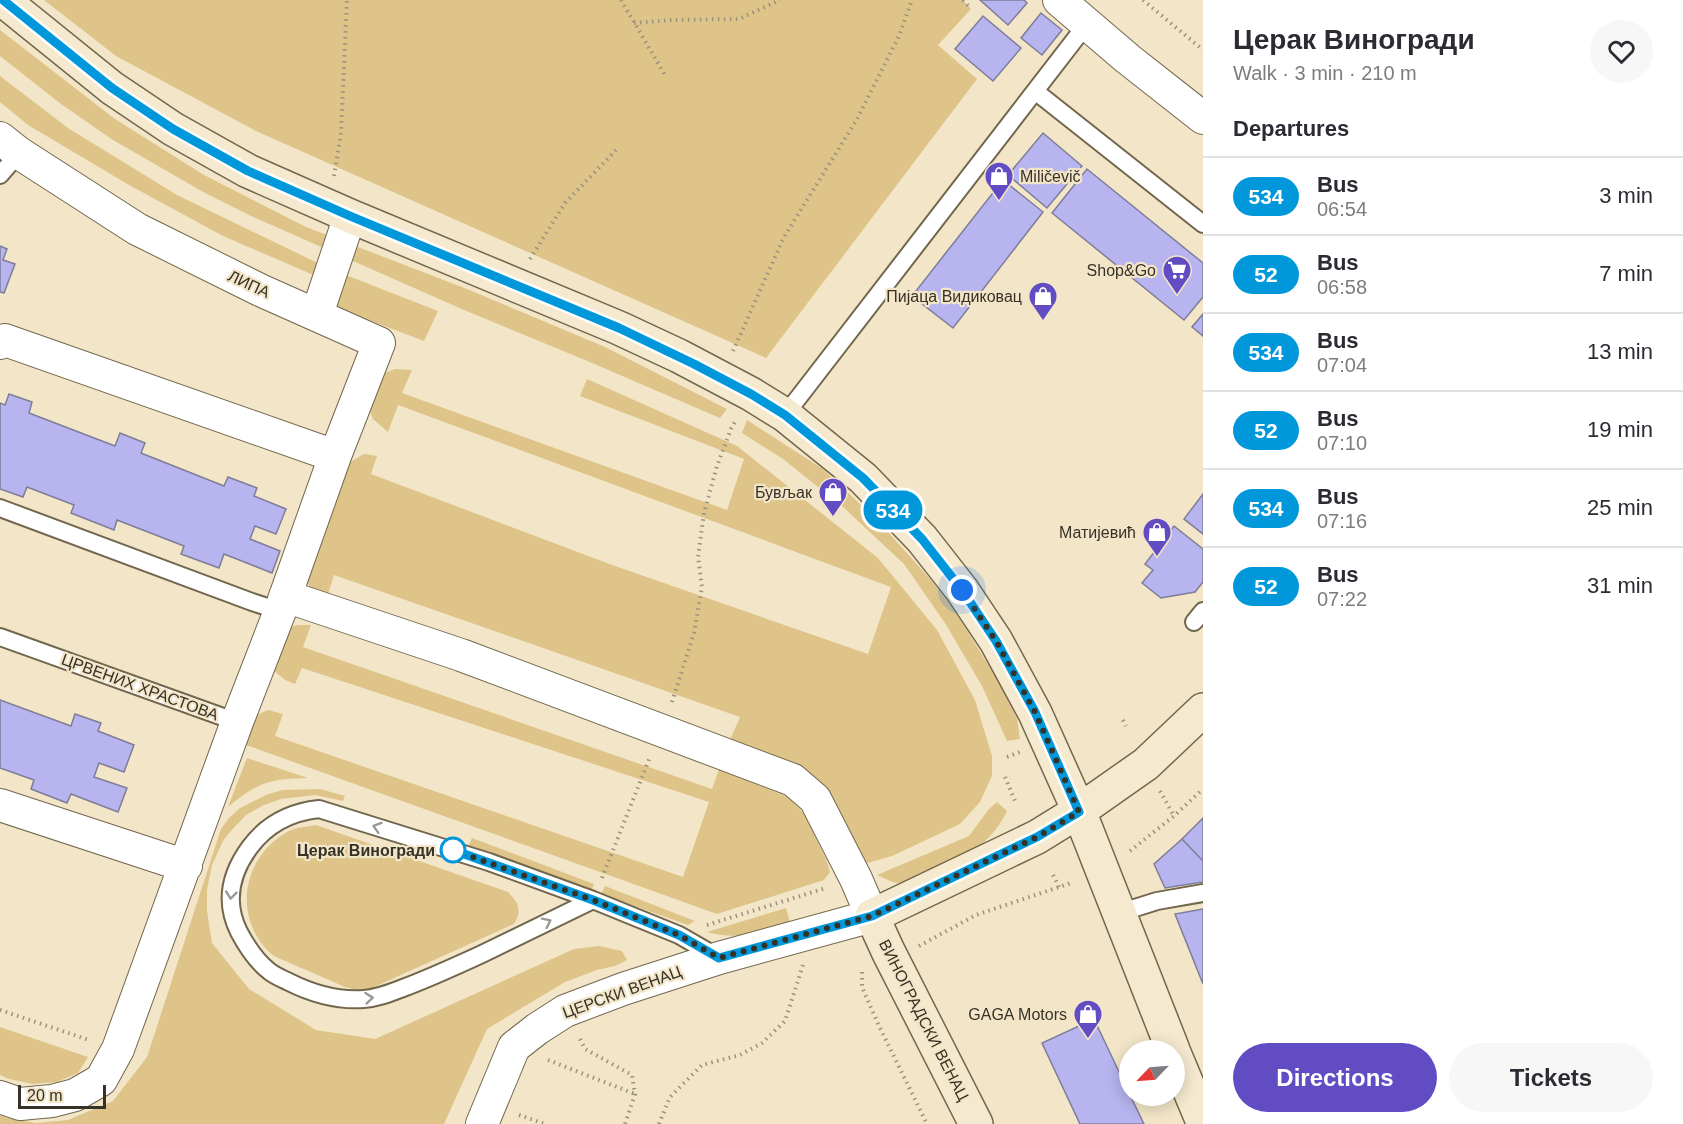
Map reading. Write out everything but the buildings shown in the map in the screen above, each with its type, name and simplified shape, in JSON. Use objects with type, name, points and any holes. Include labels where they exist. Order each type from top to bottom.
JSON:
[{"type":"main road","points":[[3,0],[112,88],[173,129],[248,171],[619,328],[679,356],[785,415],[863,478],[922,539],[962,590],[996,641],[1035,712],[1079,812],[1169,1040]]},
{"type":"main road","name":"ЦЕРСКИ ВЕНАЦ","points":[[872,916],[1037,837],[1079,812],[1146,764],[1203,710]]},
{"type":"main road","name":"ВИНОГРАДСКИ ВЕНАЦ","points":[[872,916],[976,1124]]},
{"type":"main road","points":[[1185,1070],[1196,1089],[1203,1122]]},
{"type":"street","points":[[1059,0],[1086,25],[1203,118]]},
{"type":"street","name":"ЛИПА","points":[[6,155],[137,229],[249,285],[379,343],[237,722]]},
{"type":"street","points":[[317,315],[340,211]]},
{"type":"street","points":[[0,343],[5,340],[335,456]]},
{"type":"street","points":[[283,603],[461,655],[793,780],[815,799],[856,879],[872,916]]},
{"type":"street","name":"ЦРВЕНИХ ХРАСТОВА","points":[[0,1097],[20,1104],[52,1101],[75,1095],[101,1080],[118,1049],[237,722]]},
{"type":"street","points":[[0,805],[186,866]]},
{"type":"street","name":"ЦЕРСКИ ВЕНАЦ","points":[[482,1124],[514,1047],[565,1011],[623,989],[719,958],[872,916]]},
{"type":"lane","points":[[785,415],[1086,25]]},
{"type":"lane","points":[[1035,91],[1203,224]]},
{"type":"lane","points":[[0,508],[252,602],[283,603]]},
{"type":"lane","name":"ЦРВЕНИХ ХРАСТОВА","points":[[0,637],[237,722]]},
{"type":"lane","points":[[593,900],[436,976],[382,996],[356,999],[325,996],[306,990],[272,973],[250,952],[231,914],[229,900],[239,862],[254,841],[264,831],[288,816],[319,809],[489,862],[593,900],[679,935],[719,958]]},
{"type":"lane","points":[[1119,913],[1157,901],[1203,893]]},
{"type":"path","points":[[340,211],[347,0]]},
{"type":"path","points":[[621,0],[665,75]]},
{"type":"path","points":[[634,23],[670,20],[739,20],[780,0]]},
{"type":"path","points":[[721,378],[784,237],[856,121],[899,36],[912,0]]},
{"type":"path","points":[[963,0],[971,9]]},
{"type":"path","points":[[1143,0],[1203,51]]},
{"type":"path","points":[[514,285],[565,203],[619,147]]},
{"type":"path","points":[[593,900],[674,696],[694,633],[702,587],[698,557],[704,513],[717,466],[731,429],[741,412]]},
{"type":"path","points":[[1123,720],[1126,726]]},
{"type":"path","points":[[1007,757],[1023,751]]},
{"type":"path","points":[[1005,777],[1016,801]]},
{"type":"path","points":[[1157,785],[1174,816]]},
{"type":"path","points":[[1130,850],[1174,816],[1203,789]]},
{"type":"path","points":[[1053,874],[1059,887]]},
{"type":"path","points":[[927,1124],[862,987],[861,976],[865,965],[888,951],[911,952],[928,940],[976,915],[1071,883]]},
{"type":"path","points":[[701,927],[835,885]]},
{"type":"path","points":[[659,1124],[670,1097],[702,1065],[740,1055],[762,1043],[785,1021],[805,962]]},
{"type":"path","points":[[0,1010],[118,1049]]},
{"type":"path","points":[[576,1032],[585,1049],[632,1075],[634,1094],[625,1124]]},
{"type":"path","points":[[514,1047],[634,1094]]},
{"type":"shaded area","points":[[44,0],[963,0],[971,9],[938,45],[977,79],[766,358],[256,131],[116,56]]},
{"type":"shaded area","points":[[0,30],[115,119],[204,175],[306,227],[467,289],[605,347],[727,409],[720,418],[464,310],[251,216],[205,193],[113,140],[61,104],[0,56]]},
{"type":"shaded area","points":[[0,76],[68,128],[177,195],[328,268],[438,311],[424,341],[316,300],[323,279],[223,236],[129,185],[28,125],[0,102]]},
{"type":"shaded area","points":[[395,369],[412,370],[402,393],[727,510],[744,459],[580,396],[587,379],[737,446],[878,558],[937,630],[975,700],[992,756],[992,776],[980,802],[960,824],[892,856],[864,864],[730,740],[740,717],[334,575],[327,597],[310,589],[306,578],[350,462],[364,454],[377,456],[371,474],[615,566],[868,654],[891,587],[398,405],[388,432],[373,419],[369,408],[382,374]]},
{"type":"shaded area","points":[[747,420],[823,469],[879,522],[923,571],[949,602],[997,679],[1017,719],[1020,739],[1007,741],[982,686],[945,623],[904,564],[843,507],[783,459],[742,433]]},
{"type":"shaded area","points":[[296,625],[311,625],[303,647],[712,789],[719,769],[790,798],[804,814],[830,872],[824,880],[717,914],[246,745],[243,732],[250,718],[268,710],[283,714],[275,736],[683,877],[709,802],[302,668],[295,684],[285,680],[274,671],[274,654],[281,633]]},
{"type":"shaded area","points":[[247,758],[308,778],[283,779],[265,783],[228,807]]},
{"type":"shaded area","points":[[320,789],[345,796],[343,801],[315,795],[281,799],[246,815],[223,841],[212,865],[207,890],[207,911],[212,943],[249,989],[316,1030],[375,1039],[574,949],[599,946],[622,951],[627,960],[565,982],[487,1029],[444,1124],[0,1124],[0,1115],[36,1123],[68,1120],[113,1101],[147,1057],[221,829],[240,808],[268,794],[283,790]]},
{"type":"shaded area","points":[[997,802],[1007,811],[993,833],[982,844],[955,861],[906,882],[894,882],[877,875],[969,836]]},
{"type":"shaded area","points":[[316,825],[508,892],[515,900],[519,911],[514,924],[372,988],[357,990],[345,987],[273,955],[257,937],[250,921],[247,904],[248,887],[253,870],[261,855],[273,842],[292,830]]},
{"type":"shaded area","points":[[472,838],[594,884],[591,892],[468,847]]},
{"type":"shaded area","points":[[605,886],[695,921],[688,925],[601,894]]},
{"type":"shaded area","points":[[786,908],[790,922],[768,929],[729,936],[707,932]]},
{"type":"shaded area","points":[[0,1027],[88,1057],[78,1073],[57,1082],[33,1084],[9,1079],[0,1075]]},
{"type":"bus line","name":"534","points":[[3,0],[112,88],[173,129],[248,171],[619,328],[679,356],[751,394],[785,415],[863,478],[922,539],[962,590],[996,641],[1035,712],[1079,812],[1037,837],[872,916],[719,958],[679,935],[593,900],[453,850]]},
{"type":"place","name":"Miličevič","points":[[999,202]]},
{"type":"place","name":"Shop&Go","points":[[1177,296]]},
{"type":"place","name":"Пијаца Видиковац","points":[[1043,322]]},
{"type":"place","name":"Бувљак","points":[[833,518]]},
{"type":"place","name":"Матијевић","points":[[1157,558]]},
{"type":"place","name":"Церак Виногради","points":[[453,850]]},
{"type":"place","name":"GAGA Motors","points":[[1088,1040]]},
{"type":"route","points":[[453,850],[593,900],[679,935],[719,958],[872,916],[1037,837],[1079,812],[1035,712],[996,641],[962,590]]}]
